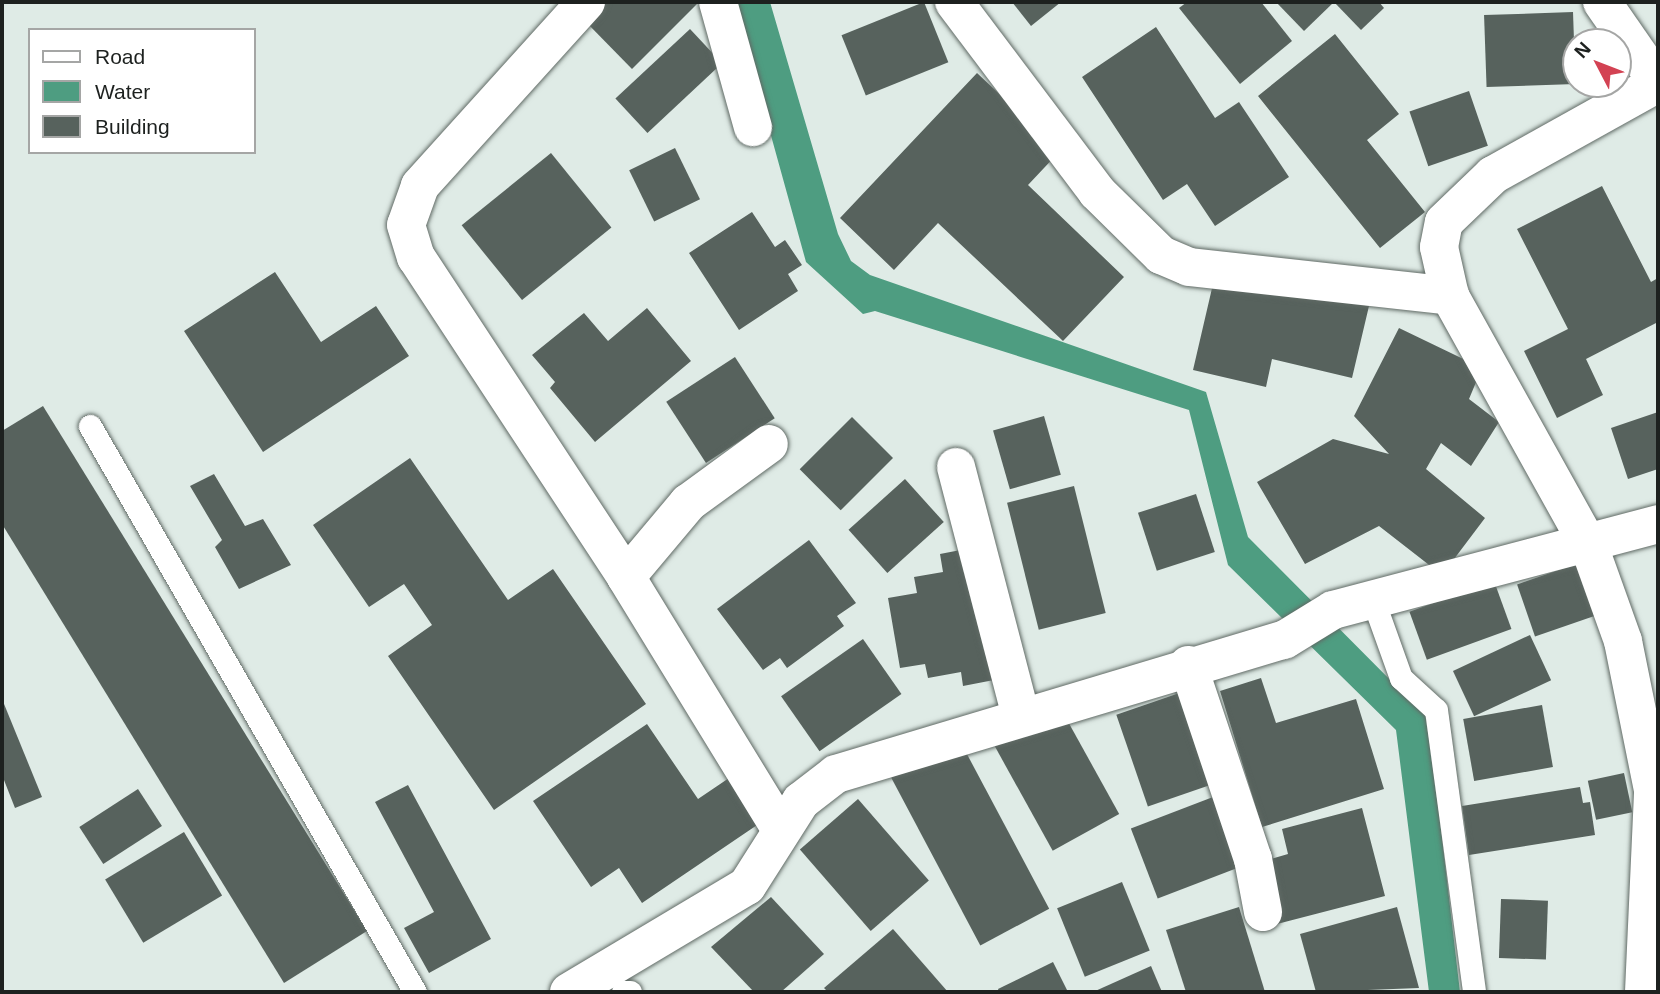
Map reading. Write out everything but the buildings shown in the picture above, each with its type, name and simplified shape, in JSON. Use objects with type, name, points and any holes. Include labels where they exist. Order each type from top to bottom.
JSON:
[{"type":"street","points":[[586,2],[420,186],[406,225],[416,257],[626,577],[780,828]]},
{"type":"street","points":[[718,2],[753,127]]},
{"type":"street","points":[[954,2],[1097,192],[1161,255],[1189,267],[1450,296]]},
{"type":"street","points":[[1602,2],[1657,81],[1504,168],[1462,201],[1444,222],[1439,247],[1450,296],[1589,546],[1623,641],[1653,790],[1644,992]]},
{"type":"street","points":[[626,577],[694,498],[769,444]]},
{"type":"street","points":[[956,467],[1021,717]]},
{"type":"street","points":[[569,992],[747,886],[780,828],[801,801],[836,774],[1188,665],[1284,640],[1333,610],[1589,546],[1658,524]]},
{"type":"street","points":[[1188,665],[1253,859],[1263,912]]},
{"type":"lane","points":[[90,426],[415,992]]},
{"type":"lane","points":[[1373,600],[1401,678],[1436,710],[1474,992]]},
{"type":"lane","points":[[623,992],[630,992]]},
{"type":"water","points":[[734,2],[770,2],[838,234],[851,261],[870,275],[1206,392],[1248,537],[1428,718],[1460,992],[1429,992],[1396,730],[1228,565],[1189,410],[875,311],[863,314],[806,262]]}]
